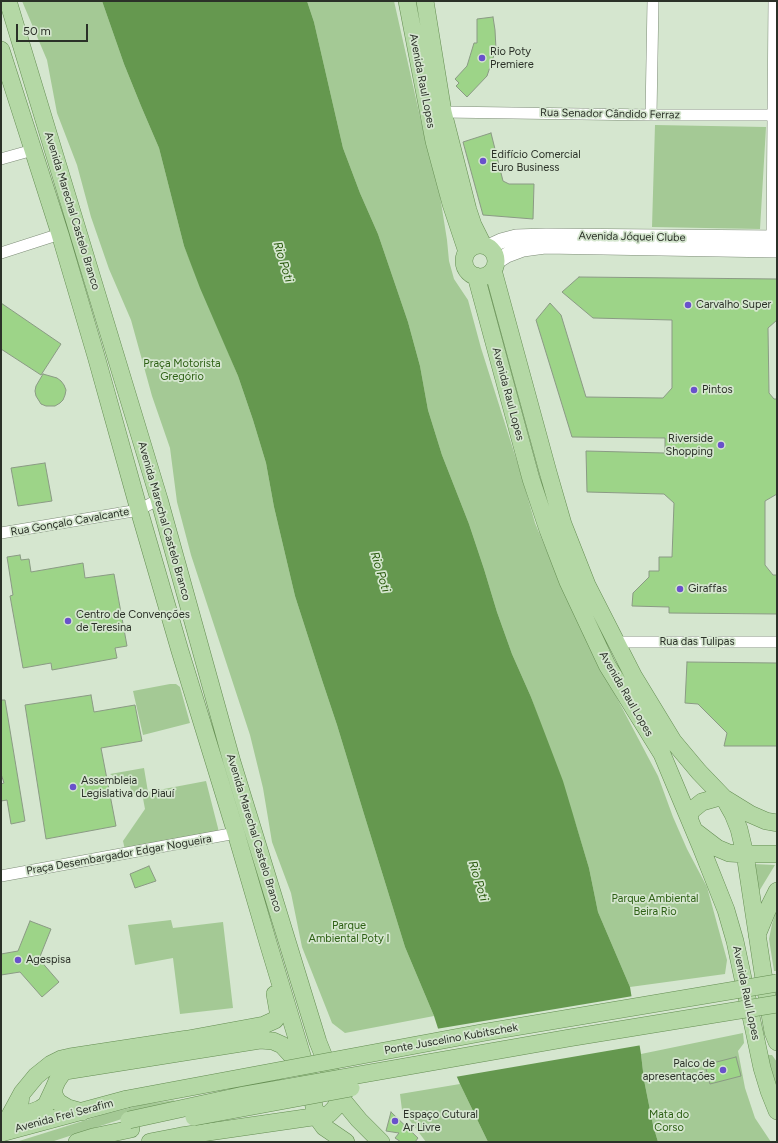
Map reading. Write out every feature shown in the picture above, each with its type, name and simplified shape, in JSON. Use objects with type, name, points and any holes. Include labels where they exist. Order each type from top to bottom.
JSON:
[{"type":"main road","name":"Avenida Marechal Castelo Branco","points":[[8,1],[159,499],[232,762],[318,1042],[340,1097],[359,1120],[382,1142]]},
{"type":"main road","name":"Avenida Raul Lopes","points":[[407,1],[434,141],[451,204],[479,248]]},
{"type":"main road","name":"Avenida Raul Lopes","points":[[425,1],[443,112],[479,248]]},
{"type":"main road","name":"Avenida Marechal Castelo Branco","points":[[1,50],[60,234],[139,510],[307,1072],[316,1116]]},
{"type":"main road","name":"Avenida Jóquei Clube","points":[[479,248],[516,237],[546,236],[775,242]]},
{"type":"main road","name":"Avenida Jóquei Clube","points":[[495,266],[507,255],[523,249],[545,246],[775,242]]},
{"type":"main road","points":[[479,248],[494,254],[495,266],[488,275],[482,277],[476,276],[469,272],[465,266],[465,259],[479,248]]},
{"type":"main road","name":"Avenida Raul Lopes","points":[[495,266],[548,472],[563,524],[587,585],[634,677],[674,741],[699,772],[724,798],[739,829],[745,854],[773,1032],[777,1042]]},
{"type":"main road","name":"Avenida Raul Lopes","points":[[476,276],[531,479],[548,530],[568,582],[607,665],[662,754],[713,875],[730,922],[762,1068],[777,1111]]},
{"type":"main road","points":[[75,285],[94,281]]},
{"type":"main road","points":[[210,749],[227,744]]},
{"type":"main road","points":[[216,768],[232,762]]},
{"type":"main road","points":[[777,823],[766,821],[750,814],[724,798],[716,798],[702,802],[692,810],[692,824],[717,848],[730,853],[777,854]]},
{"type":"main road","points":[[757,935],[777,891]]},
{"type":"main road","points":[[25,1089],[19,1109],[21,1114],[25,1115],[46,1105],[60,1075],[65,1071],[239,1037],[275,1020],[278,1015],[278,1011],[271,970],[269,946]]},
{"type":"main road","name":"Ponte Juscelino Kubitschek","points":[[126,1099],[486,1032],[777,983]]},
{"type":"main road","name":"Ponte Juscelino Kubitschek","points":[[130,1125],[252,1094],[569,1038],[777,1004]]},
{"type":"main road","points":[[77,1142],[130,1125],[488,1062],[777,1015]]},
{"type":"main road","points":[[1,1128],[25,1089],[36,1076],[51,1064],[70,1056],[188,1039],[239,1037],[273,1041],[282,1045],[307,1072]]},
{"type":"main road","points":[[54,1088],[54,1095],[58,1102],[68,1108],[82,1112]]},
{"type":"main road","points":[[25,1089],[46,1105],[60,1111],[82,1112]]},
{"type":"main road","points":[[150,1142],[182,1139],[326,1115],[333,1111],[340,1097]]},
{"type":"main road","name":"Avenida Frei Serafim","points":[[1,1133],[126,1099]]},
{"type":"main road","points":[[316,1116],[324,1127],[346,1142]]},
{"type":"street","points":[[651,115],[653,1]]},
{"type":"street","points":[[774,1],[775,242]]},
{"type":"street","name":"Rua Senador Cândido Ferraz","points":[[443,112],[775,115]]},
{"type":"street","points":[[1,159],[33,150]]},
{"type":"street","points":[[1,253],[60,234]]},
{"type":"street","name":"Rua Gonçalo Cavalcante","points":[[1,533],[139,510],[159,499]]},
{"type":"street","name":"Rua das Tulipas","points":[[617,642],[777,642]]},
{"type":"street","name":"Praça Desembargador Edgar Nogueira","points":[[1,876],[236,833]]},
{"type":"green space","name":"Parque Ambiental Poty I","points":[[22,1],[102,1],[124,64],[159,148],[184,246],[238,376],[253,420],[266,463],[274,507],[295,596],[337,725],[405,947],[434,1016],[345,1033],[332,1023],[302,947],[291,893],[272,842],[263,788],[250,735],[191,555],[177,502],[170,448],[152,396],[131,320],[109,269],[91,217],[77,165],[57,113],[47,60]]},
{"type":"green space","name":"Parque Ambiental Beira Rio","points":[[307,1],[394,1],[423,130],[440,196],[449,261],[454,279],[468,300],[481,348],[535,523],[579,624],[658,776],[687,849],[707,887],[727,960],[725,974],[630,987],[598,912],[589,868],[576,825],[531,697],[512,654],[469,524],[442,455],[428,410],[420,366],[408,322],[378,234],[360,193],[343,148],[314,22]]},
{"type":"green space","points":[[655,125],[766,127],[760,229],[652,227]]},
{"type":"green space","points":[[176,684],[180,687],[190,723],[143,735],[133,691]]},
{"type":"green space","points":[[144,768],[148,792],[206,781],[219,832],[125,850],[123,841],[145,809],[142,793],[132,795],[130,786],[110,774]]},
{"type":"green space","points":[[753,864],[775,865],[758,893]]},
{"type":"green space","points":[[777,909],[777,971],[774,971],[769,939]]},
{"type":"green space","points":[[171,920],[173,928],[223,922],[233,1008],[180,1014],[173,958],[135,965],[128,925]]},
{"type":"green space","name":"Mata do Corso","points":[[743,1033],[744,1043],[738,1051],[745,1088],[755,1118],[771,1142],[658,1142],[644,1080],[641,1054]]},
{"type":"green space","points":[[767,1055],[772,1055],[777,1062],[777,1097]]},
{"type":"green space","points":[[460,1084],[488,1142],[426,1142],[402,1110],[400,1094]]},
{"type":"green space","points":[[175,1100],[51,1142],[16,1142],[102,1115],[141,1105]]},
{"type":"water","name":"Rio Poti","points":[[102,1],[307,1],[314,22],[343,148],[360,193],[378,234],[408,322],[420,366],[428,410],[442,455],[469,524],[512,654],[531,697],[563,781],[589,868],[598,912],[630,987],[644,1080],[658,1142],[488,1142],[444,1047],[434,1016],[405,947],[337,725],[295,596],[274,507],[266,463],[253,420],[238,376],[200,288],[184,246],[159,148],[124,64]]},
{"type":"pier","points":[[633,996],[642,1045],[455,1077],[436,1029]]},
{"type":"building","name":"Rio Poty Premiere","points":[[493,17],[496,49],[487,76],[467,97],[456,86],[459,83],[455,79],[467,66],[474,43],[477,43],[477,19]]},
{"type":"building","name":"Edifício Comercial Euro Business","points":[[491,133],[503,181],[509,184],[534,184],[533,219],[483,215],[463,142]]},
{"type":"building","name":"Riverside Shopping","points":[[579,277],[777,279],[777,320],[768,328],[769,393],[774,399],[777,399],[777,494],[765,501],[765,565],[773,575],[777,575],[777,614],[669,613],[669,607],[632,606],[633,593],[649,577],[649,571],[659,571],[659,557],[672,557],[674,503],[664,494],[587,492],[586,451],[665,453],[665,438],[572,437],[536,320],[550,303],[561,315],[586,397],[663,398],[672,388],[672,320],[593,318],[562,292]]},
{"type":"building","points":[[1,303],[61,344],[41,375],[1,349]]},
{"type":"building","points":[[43,374],[57,378],[64,385],[66,390],[63,400],[55,406],[46,406],[41,404],[36,396],[36,386]]},
{"type":"building","points":[[45,463],[52,501],[18,506],[11,468]]},
{"type":"building","name":"Centro de Convenções de Teresina","points":[[20,555],[21,560],[29,559],[31,572],[83,563],[85,578],[114,574],[127,646],[115,648],[117,658],[52,670],[51,663],[23,668],[10,596],[13,595],[7,557]]},
{"type":"building","points":[[687,662],[777,663],[777,746],[724,746],[727,733],[698,704],[685,703]]},
{"type":"building","name":"Assembleia Legislativa do Piauí","points":[[91,695],[94,712],[135,705],[142,741],[101,748],[116,826],[46,839],[25,705]]},
{"type":"building","points":[[1,700],[5,700],[25,821],[11,824],[7,800],[1,801],[1,784],[4,783],[1,774]]},
{"type":"building","points":[[149,866],[156,881],[135,888],[130,874]]},
{"type":"building","name":"Agespisa","points":[[30,921],[51,929],[39,959],[59,982],[42,997],[20,972],[1,975],[1,954],[18,951]]},
{"type":"building","name":"Palco de apresentações","points":[[736,1057],[741,1076],[710,1084],[705,1065]]},
{"type":"building","name":"Espaço Cutural Ar Livre","points":[[391,1112],[418,1138],[415,1142],[401,1142],[395,1138],[399,1133],[386,1131]]},
{"type":"place","name":"Rio Poty Premiere","points":[[482,58]]},
{"type":"place","name":"Edifício Comercial Euro Business","points":[[483,161]]},
{"type":"place","name":"Carvalho Super","points":[[688,305]]},
{"type":"place","name":"Pintos","points":[[694,390]]},
{"type":"place","name":"Riverside Shopping","points":[[721,445]]},
{"type":"place","name":"Giraffas","points":[[680,589]]},
{"type":"place","name":"Centro de Convenções de Teresina","points":[[68,621]]},
{"type":"place","name":"Assembleia Legislativa do Piauí","points":[[73,787]]},
{"type":"place","name":"Agespisa","points":[[18,960]]},
{"type":"place","name":"Palco de apresentações","points":[[723,1070]]},
{"type":"place","name":"Espaço Cutural Ar Livre","points":[[395,1121]]},
{"type":"park label","name":"Praça Motorista Gregório","points":[[182,370]]}]
